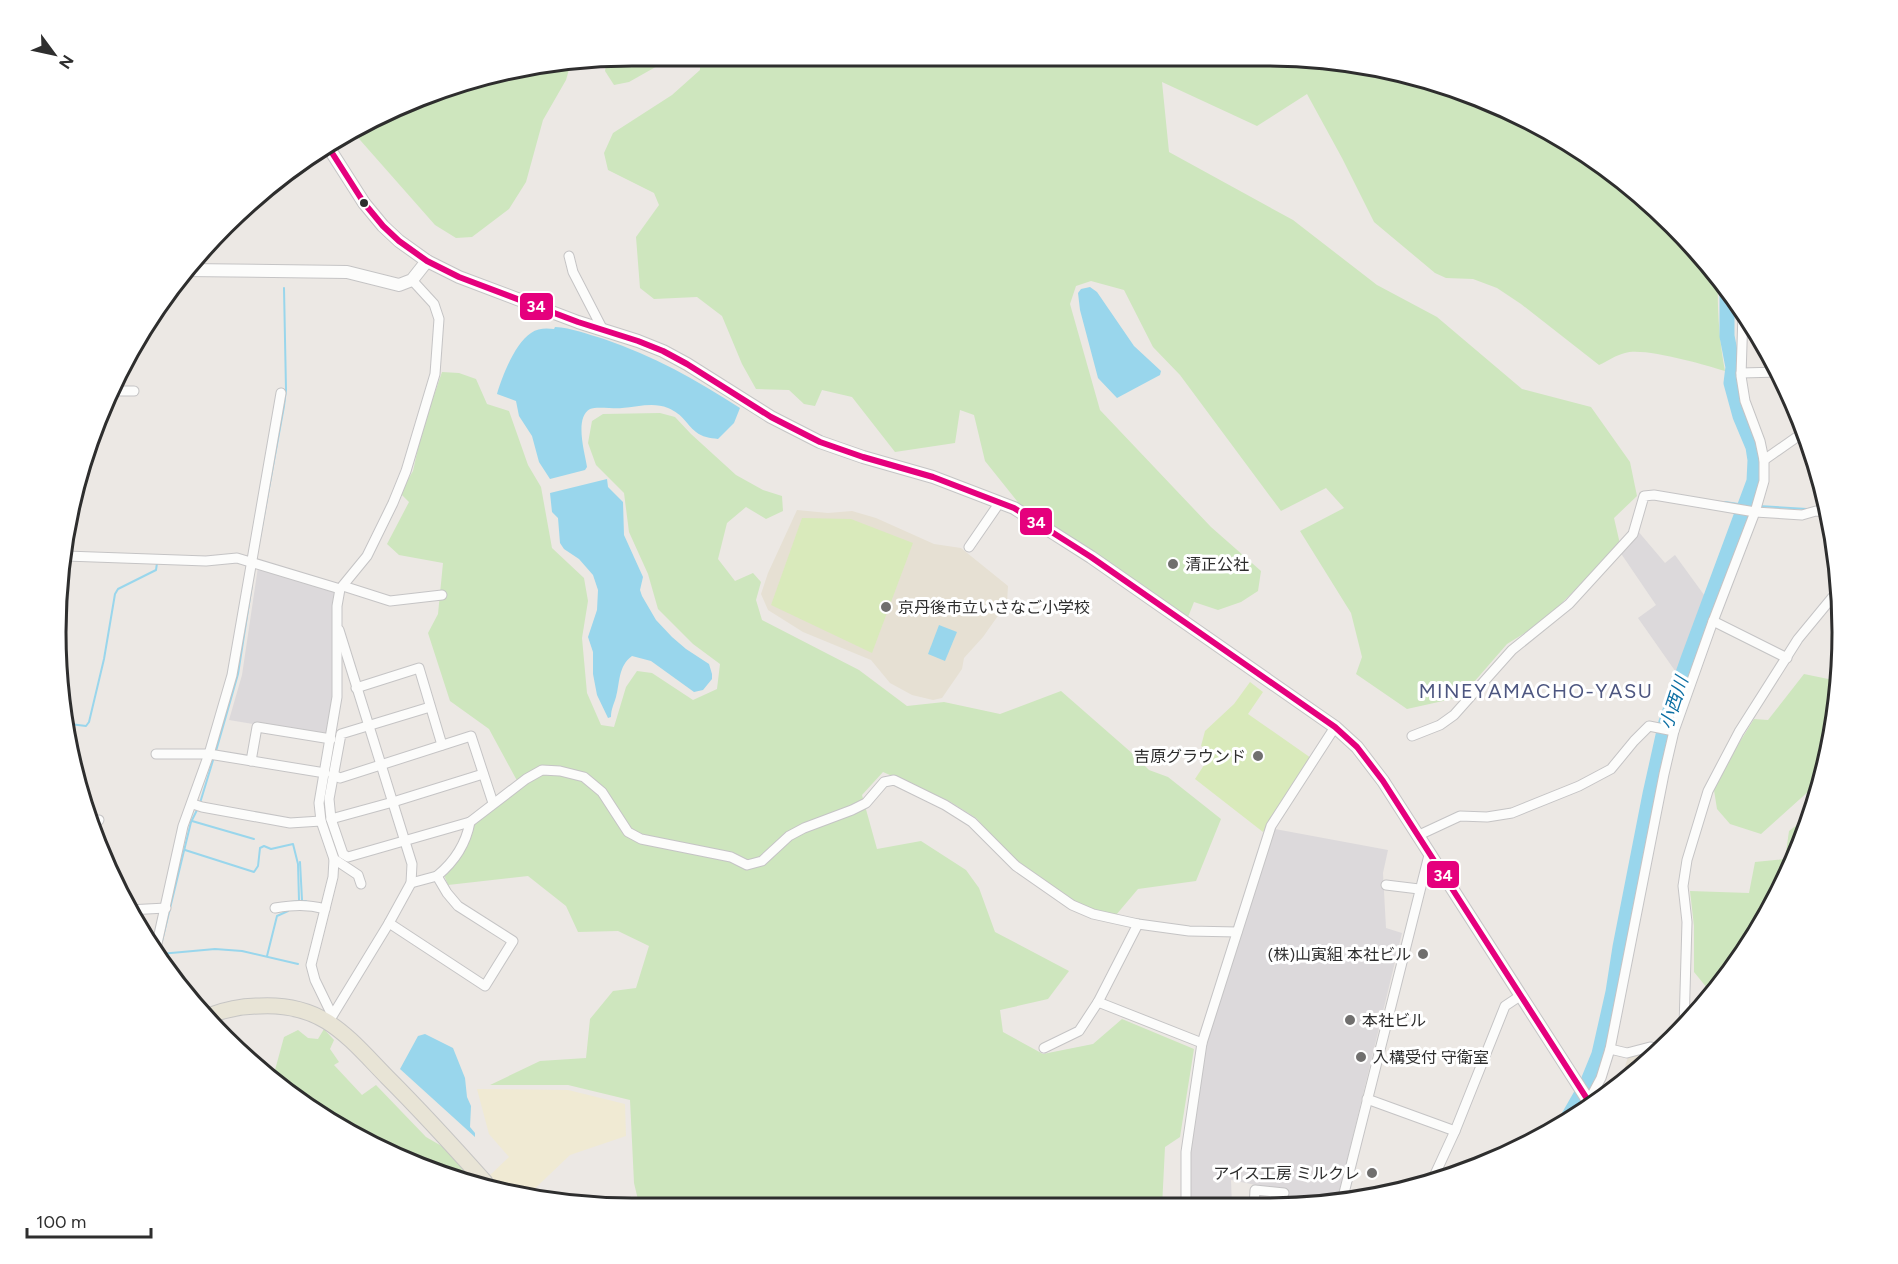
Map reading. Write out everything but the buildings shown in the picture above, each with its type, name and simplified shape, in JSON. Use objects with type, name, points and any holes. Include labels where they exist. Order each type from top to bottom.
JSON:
[{"type":"main road","points":[[214,1014],[245,1006],[282,1005],[299,1008],[330,1019],[360,1047],[481,1177]]},
{"type":"street","points":[[332,153],[364,203],[383,226],[427,261],[459,277],[638,341],[679,360],[771,417],[820,442],[933,477],[1014,508],[1091,556],[1335,727],[1358,747],[1383,781],[1584,1100]]},
{"type":"street","points":[[569,256],[573,272],[603,330]]},
{"type":"street","points":[[197,270],[347,273],[399,285],[412,280],[427,261]]},
{"type":"street","points":[[412,280],[434,304],[439,319],[435,374],[406,471],[393,503],[367,556],[342,588],[337,606],[337,697],[331,739],[329,798],[331,819],[343,854],[348,857],[470,822],[526,779],[542,770],[560,771],[584,777],[602,792],[628,832],[641,839],[731,857],[747,865],[762,861],[789,836],[804,828],[866,803],[884,782],[894,780],[945,805],[972,822],[1016,866],[1072,905],[1093,914],[1138,924],[1189,931],[1237,932]]},
{"type":"street","points":[[1594,1093],[1610,1049],[1674,731],[1755,512],[1764,481],[1764,460],[1760,441],[1745,401],[1741,373],[1743,327]]},
{"type":"street","points":[[1741,373],[1769,372]]},
{"type":"street","points":[[120,391],[134,391]]},
{"type":"street","points":[[158,941],[183,826],[193,804],[232,675],[281,393]]},
{"type":"street","points":[[1764,460],[1797,437]]},
{"type":"street","points":[[1412,736],[1440,725],[1454,715],[1512,650],[1569,604],[1633,534],[1644,496],[1654,495],[1755,512],[1802,515],[1819,511]]},
{"type":"street","points":[[969,547],[1000,501]]},
{"type":"street","points":[[71,556],[206,561],[237,558],[390,601],[442,595]]},
{"type":"street","points":[[1684,1013],[1687,922],[1683,886],[1687,860],[1708,791],[1722,762],[1798,639],[1831,599]]},
{"type":"street","points":[[1713,621],[1787,658]]},
{"type":"street","points":[[330,1019],[411,883],[412,864],[337,625]]},
{"type":"street","points":[[356,688],[419,668],[442,745]]},
{"type":"street","points":[[330,1019],[310,965],[333,877],[334,859],[321,821],[320,803],[341,734],[430,707]]},
{"type":"street","points":[[1417,836],[1460,816],[1487,817],[1512,813],[1539,803],[1611,769],[1649,726],[1674,731]]},
{"type":"street","points":[[251,761],[257,727],[331,739]]},
{"type":"street","points":[[1185,1198],[1186,1152],[1202,1043],[1237,932],[1271,826],[1335,727]]},
{"type":"street","points":[[156,754],[209,754],[329,774],[339,778],[471,736],[493,803]]},
{"type":"street","points":[[331,819],[483,774]]},
{"type":"street","points":[[193,804],[290,824],[321,821]]},
{"type":"street","points":[[411,883],[437,876],[455,858],[463,844],[470,822]]},
{"type":"street","points":[[1346,1192],[1367,1099],[1429,855]]},
{"type":"street","points":[[334,859],[358,875],[361,884]]},
{"type":"street","points":[[389,923],[485,986],[513,941],[458,906],[437,876]]},
{"type":"street","points":[[1386,885],[1419,889]]},
{"type":"street","points":[[275,908],[295,904],[325,909]]},
{"type":"street","points":[[139,909],[166,908]]},
{"type":"street","points":[[1044,1048],[1079,1030],[1098,1002],[1138,924]]},
{"type":"street","points":[[1436,1172],[1506,1006],[1520,996]]},
{"type":"street","points":[[1098,1002],[1202,1043]]},
{"type":"street","points":[[1610,1049],[1627,1053],[1650,1047]]},
{"type":"street","points":[[1367,1099],[1455,1131]]},
{"type":"street","points":[[1255,1198],[1255,1190],[1284,1193]]},
{"type":"shaded area","name":"京丹後市立いさなご小学校","points":[[797,510],[828,513],[852,511],[876,518],[934,544],[961,548],[1008,586],[1007,603],[983,637],[964,658],[962,669],[942,698],[933,700],[912,695],[890,683],[871,660],[803,632],[768,610],[761,594],[768,573]]},
{"type":"shaded area","points":[[1637,530],[1665,563],[1675,555],[1707,599],[1678,675],[1638,618],[1656,605],[1620,552]]},
{"type":"shaded area","points":[[258,567],[333,590],[335,594],[335,697],[326,736],[229,720],[242,675]]},
{"type":"shaded area","points":[[1275,829],[1388,850],[1383,873],[1386,928],[1402,933],[1339,1193],[1285,1197],[1286,1191],[1231,1180],[1232,1198],[1189,1198],[1189,1154],[1202,1058]]},
{"type":"shaded area","points":[[1646,1052],[1624,1071],[1629,1054]]},
{"type":"green space","points":[[657,66],[629,82],[614,85],[605,71],[606,67]]},
{"type":"green space","points":[[700,66],[1266,66],[1340,71],[1412,85],[1483,109],[1516,124],[1580,161],[1639,206],[1692,259],[1718,291],[1721,347],[1725,371],[1646,352],[1625,353],[1599,365],[1497,288],[1473,279],[1446,278],[1435,273],[1374,222],[1307,94],[1257,126],[1162,82],[1169,152],[1293,220],[1377,285],[1437,317],[1522,389],[1591,407],[1630,462],[1637,496],[1614,518],[1620,544],[1544,621],[1507,644],[1461,697],[1407,709],[1356,674],[1362,657],[1351,613],[1300,531],[1344,508],[1326,488],[1281,511],[1180,375],[1153,347],[1124,290],[1091,281],[1076,286],[1070,304],[1100,410],[1211,527],[1261,571],[1258,591],[1241,602],[1218,610],[1194,602],[1188,617],[1021,506],[985,461],[974,415],[960,410],[955,443],[895,452],[852,397],[822,390],[815,406],[804,404],[789,390],[756,389],[742,364],[722,316],[697,297],[654,299],[640,288],[636,237],[659,205],[654,193],[608,170],[604,153],[613,133],[672,95],[700,70]]},
{"type":"green space","points":[[569,70],[566,80],[543,120],[526,182],[509,209],[472,237],[456,238],[435,225],[358,137],[415,109],[450,96],[522,77]]},
{"type":"green space","points":[[442,372],[459,373],[476,379],[487,404],[509,411],[528,465],[541,487],[552,548],[584,578],[588,601],[582,638],[587,693],[601,725],[614,727],[626,687],[637,671],[652,673],[693,700],[717,689],[720,664],[693,644],[658,609],[648,574],[629,532],[624,493],[596,465],[588,443],[592,421],[603,414],[660,413],[675,417],[736,475],[763,490],[782,496],[783,511],[766,519],[746,507],[727,523],[718,559],[735,581],[753,573],[761,582],[756,600],[762,620],[859,670],[907,706],[944,702],[1000,714],[1061,691],[1149,770],[1168,777],[1221,819],[1196,881],[1138,889],[1116,915],[1094,911],[1073,902],[1018,864],[976,818],[949,801],[883,772],[862,795],[877,849],[921,841],[966,870],[979,888],[995,932],[1069,971],[1048,999],[1000,1010],[1003,1032],[1043,1054],[1093,1044],[1122,1019],[1194,1049],[1180,1137],[1165,1147],[1162,1198],[638,1198],[634,1183],[630,1100],[568,1085],[490,1085],[540,1061],[586,1058],[590,1019],[613,991],[636,988],[649,946],[618,931],[578,932],[566,906],[528,876],[448,885],[444,875],[466,845],[475,824],[521,788],[489,729],[450,701],[428,633],[438,614],[443,563],[399,555],[387,544],[409,502],[400,493],[413,471],[422,430]]},
{"type":"green space","points":[[802,518],[851,519],[913,543],[872,653],[771,605]]},
{"type":"green space","points":[[1804,674],[1830,679],[1821,742],[1809,791],[1761,834],[1730,824],[1717,809],[1714,790],[1726,764],[1754,719],[1768,720]]},
{"type":"green space","name":"吉原グラウンド","points":[[1250,682],[1263,692],[1248,714],[1311,758],[1263,832],[1195,779],[1212,753],[1201,746],[1205,731],[1234,704]]},
{"type":"green space","points":[[1798,824],[1785,857],[1789,831]]},
{"type":"green space","points":[[1784,859],[1756,915],[1737,946],[1707,987],[1694,972],[1694,926],[1690,891],[1749,893],[1755,862]]},
{"type":"green space","points":[[324,1029],[334,1040],[330,1049],[339,1062],[334,1065],[362,1095],[376,1085],[426,1137],[445,1148],[469,1174],[415,1155],[382,1140],[318,1103],[274,1071],[284,1037],[298,1030],[308,1038],[318,1039]]},
{"type":"sand","points":[[477,1089],[568,1090],[625,1104],[626,1136],[570,1155],[534,1189],[491,1180],[488,1177],[509,1157],[489,1134]]},
{"type":"water","points":[[1090,287],[1097,292],[1134,346],[1161,371],[1160,375],[1117,398],[1098,378],[1080,310],[1078,293],[1081,289]]},
{"type":"water","points":[[555,327],[604,339],[674,369],[740,408],[734,423],[718,439],[698,434],[678,413],[662,406],[593,408],[585,414],[581,428],[587,467],[585,470],[550,479],[539,462],[532,436],[519,416],[516,401],[497,394],[510,361],[525,338],[536,330],[554,329]]},
{"type":"water","points":[[607,479],[608,487],[623,502],[624,535],[643,577],[640,590],[642,596],[656,620],[686,649],[709,664],[712,674],[712,679],[703,690],[694,692],[651,661],[632,656],[622,670],[611,717],[608,718],[597,695],[593,674],[593,652],[588,637],[597,610],[598,590],[593,575],[560,543],[558,518],[552,512],[550,493]]},
{"type":"water","points":[[939,625],[957,632],[945,661],[928,654]]},
{"type":"water","points":[[425,1034],[453,1048],[465,1078],[467,1097],[471,1106],[470,1127],[475,1137],[400,1069],[418,1036]]},
{"type":"waterway","points":[[260,537],[286,390],[284,288]]},
{"type":"waterway","name":"小西川","points":[[1574,1107],[1586,1086],[1599,1054],[1666,722],[1754,481],[1753,447],[1740,416],[1731,383],[1733,367],[1727,336],[1727,304]]},
{"type":"waterway","points":[[1725,502],[1745,505]]},
{"type":"waterway","points":[[1746,505],[1753,505]]},
{"type":"waterway","points":[[1759,506],[1807,509]]},
{"type":"waterway","points":[[74,725],[86,726],[89,722],[104,659],[115,594],[118,589],[156,570],[157,563]]},
{"type":"waterway","points":[[216,751],[238,674],[252,584]]},
{"type":"waterway","points":[[200,803],[214,757]]},
{"type":"waterway","points":[[162,941],[191,822],[198,808]]},
{"type":"waterway","points":[[192,821],[254,839]]},
{"type":"waterway","points":[[185,850],[254,872],[258,866],[260,848],[264,846],[271,849],[293,844],[298,864],[299,900]]},
{"type":"waterway","points":[[300,862],[302,900]]},
{"type":"waterway","points":[[291,902],[306,901]]},
{"type":"waterway","points":[[267,956],[277,916],[288,911]]},
{"type":"waterway","points":[[166,953],[215,949],[242,951],[298,964]]},
{"type":"transit line","name":"34","points":[[332,153],[364,203],[383,226],[427,261],[459,277],[663,351],[771,417],[820,442],[933,477],[1014,508],[1091,557],[1335,727],[1357,747],[1383,781],[1587,1098]]},
{"type":"place","name":"清正公社","points":[[1173,564]]},
{"type":"place","name":"京丹後市立いさなご小学校","points":[[886,607]]},
{"type":"place","name":"吉原グラウンド","points":[[1258,756]]},
{"type":"place","name":"(株)山寅組 本社ビル","points":[[1423,954]]},
{"type":"place","name":"本社ビル","points":[[1350,1020]]},
{"type":"place","name":"入構受付 守衛室","points":[[1361,1057]]},
{"type":"place","name":"アイス工房 ミルクレ","points":[[1372,1173]]},
{"type":"district","name":"MINEYAMACHO-YASU","points":[[1536,691]]}]
